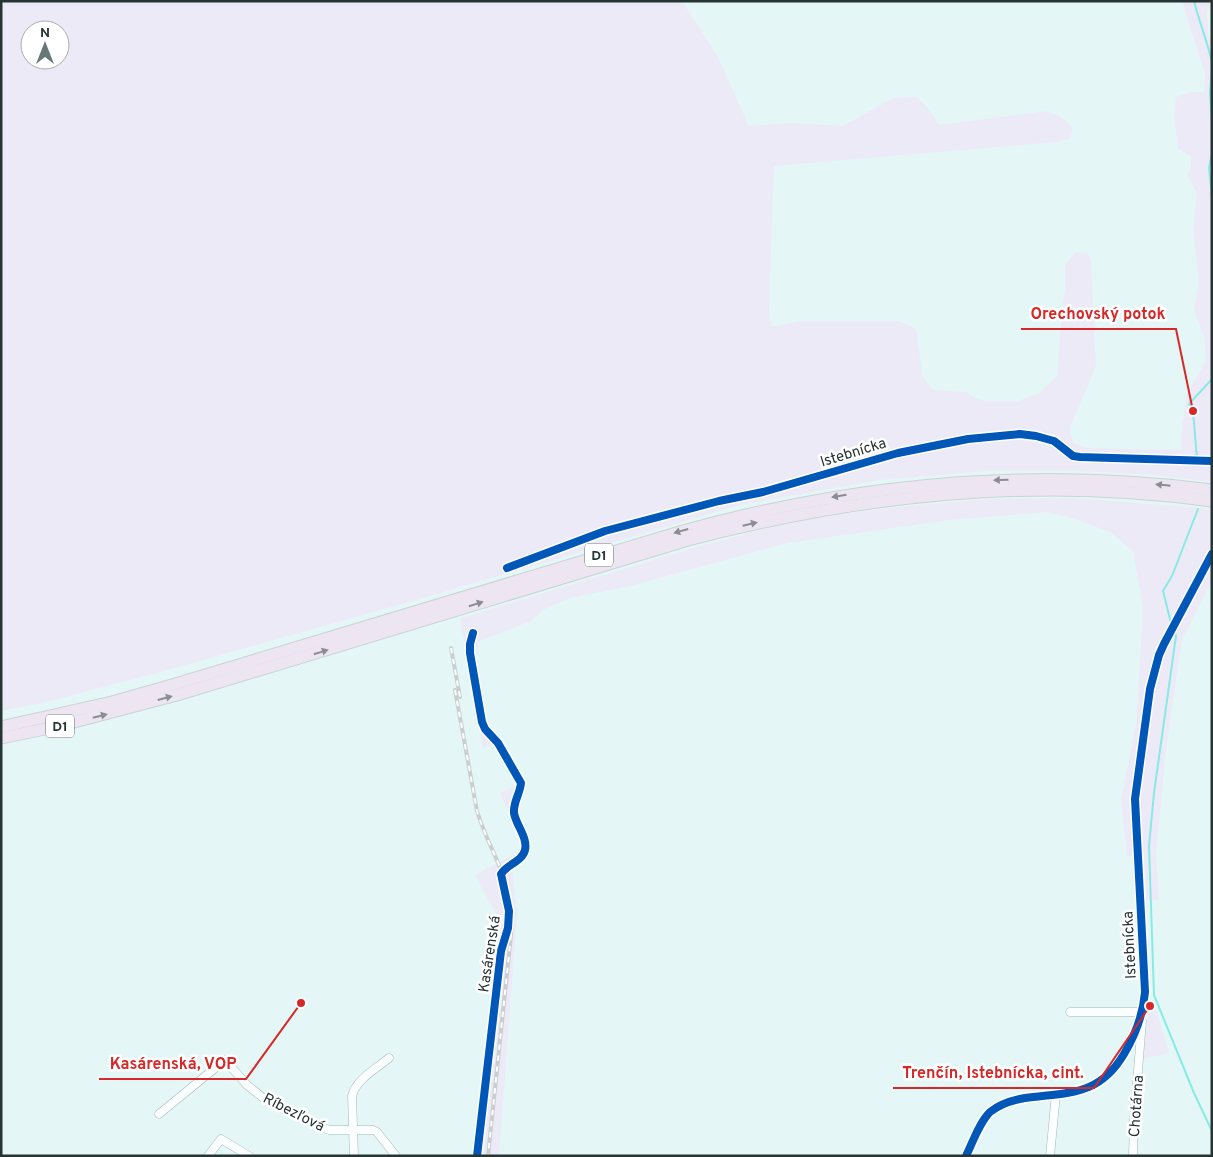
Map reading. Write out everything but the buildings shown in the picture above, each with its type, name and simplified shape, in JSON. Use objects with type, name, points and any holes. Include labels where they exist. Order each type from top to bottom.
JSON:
[{"type":"highway","name":"D1","points":[[1,727],[112,702],[172,685],[728,518],[819,499],[911,486],[1003,480],[1098,480],[1212,490]]},
{"type":"highway","name":"D1","points":[[1,738],[73,722],[178,694],[688,540],[820,510],[910,497],[1013,490],[1098,491],[1212,501]]},
{"type":"street","name":"Istebnícka","points":[[507,568],[605,531],[728,499],[764,492],[898,453],[968,439],[1020,434],[1054,441],[1074,456],[1080,457],[1212,461]]},
{"type":"street","name":"Istebnícka","points":[[966,1156],[990,1113],[1004,1103],[1084,1090],[1098,1084],[1114,1069],[1126,1051],[1142,1014],[1145,992],[1135,799],[1150,688],[1158,655],[1212,554]]},
{"type":"street","name":"Kasárenská","points":[[473,633],[470,653],[482,722],[485,729],[498,743],[521,783],[514,803],[514,811],[526,849],[522,857],[513,862],[502,874],[509,910],[509,921],[501,951],[477,1156]]},
{"type":"street","points":[[1070,1012],[1142,1014]]},
{"type":"street","name":"Chotárna","points":[[1133,1156],[1142,1014]]},
{"type":"street","name":"Chotárna","points":[[1126,1051],[1140,1057]]},
{"type":"street","points":[[354,1156],[352,1096],[354,1089],[358,1083],[389,1058]]},
{"type":"street","name":"Ríbezľová","points":[[159,1114],[225,1060],[247,1085],[267,1101],[329,1130],[373,1130],[377,1132],[396,1156]]},
{"type":"street","points":[[1050,1156],[1056,1094]]},
{"type":"street","points":[[208,1156],[221,1139],[249,1156]]},
{"type":"shaded area","points":[[1,1],[682,1],[717,55],[749,126],[792,123],[843,126],[893,98],[907,97],[915,97],[921,101],[939,125],[1047,111],[1061,117],[1073,127],[1070,139],[1057,142],[774,166],[769,309],[771,327],[800,321],[899,321],[916,329],[923,377],[933,390],[966,392],[975,398],[985,401],[1017,401],[1038,394],[1057,376],[1065,290],[1065,266],[1075,252],[1088,254],[1091,260],[1096,366],[1070,428],[1073,443],[1088,448],[1181,450],[1182,426],[1187,393],[1206,361],[1204,336],[1194,311],[1199,282],[1193,230],[1197,194],[1188,176],[1191,156],[1178,149],[1174,113],[1176,97],[1191,92],[1204,92],[1205,74],[1182,1],[1212,1],[1212,6],[1207,11],[1209,37],[1212,44],[1212,482],[1154,475],[1079,471],[988,471],[880,480],[740,505],[427,597],[43,703],[1,711]]},
{"type":"shaded area","points":[[1075,498],[1212,509],[1212,580],[1182,640],[1166,750],[1156,854],[1159,900],[1146,901],[1144,856],[1127,856],[1121,800],[1136,725],[1143,606],[1133,552],[1112,533],[1078,520],[1048,512],[949,520],[788,543],[631,586],[570,598],[543,610],[531,621],[478,642],[476,657],[487,720],[523,782],[518,814],[530,842],[528,858],[512,870],[517,914],[499,1156],[476,1156],[500,926],[502,925],[475,875],[524,849],[500,793],[518,785],[496,744],[483,748],[461,618],[696,547],[791,522],[895,507],[988,499]]},
{"type":"shaded area","points":[[1155,1006],[1169,1053],[1143,1059],[1149,1007]]},
{"type":"waterway","points":[[1194,1],[1212,63]]},
{"type":"waterway","points":[[1212,70],[1210,93],[1212,124]]},
{"type":"waterway","points":[[1212,153],[1209,168],[1212,197]]},
{"type":"waterway","points":[[1197,458],[1193,411],[1189,404],[1212,379]]},
{"type":"waterway","points":[[1171,623],[1163,591],[1172,576],[1198,509]]},
{"type":"waterway","points":[[1174,630],[1176,636],[1154,793],[1149,846],[1154,995],[1194,1093],[1212,1131]]},
{"type":"railway","points":[[451,648],[460,697]]},
{"type":"railway","points":[[455,690],[477,811],[506,884],[511,916],[511,935],[488,1156]]},
{"type":"cycle path","points":[[507,568],[605,531],[719,501],[763,492],[898,453],[968,439],[1020,434],[1054,441],[1073,456],[1080,457],[1212,461]]},
{"type":"cycle path","points":[[966,1156],[979,1127],[986,1116],[994,1109],[1016,1100],[1070,1093],[1094,1085],[1114,1068],[1124,1054],[1135,1032],[1143,1009],[1145,992],[1135,799],[1150,689],[1159,655],[1164,644],[1212,554]]},
{"type":"cycle path","points":[[473,633],[470,653],[482,722],[485,729],[498,743],[521,783],[514,813],[525,841],[525,850],[521,857],[501,874],[509,911],[508,928],[501,951],[477,1156]]},
{"type":"place","name":"Orechovský potok","points":[[1193,411]]},
{"type":"place","name":"Kasárenská, VOP","points":[[301,1003]]},
{"type":"place","name":"Trenčín, Istebnícka, cint.","points":[[1150,1006]]}]
